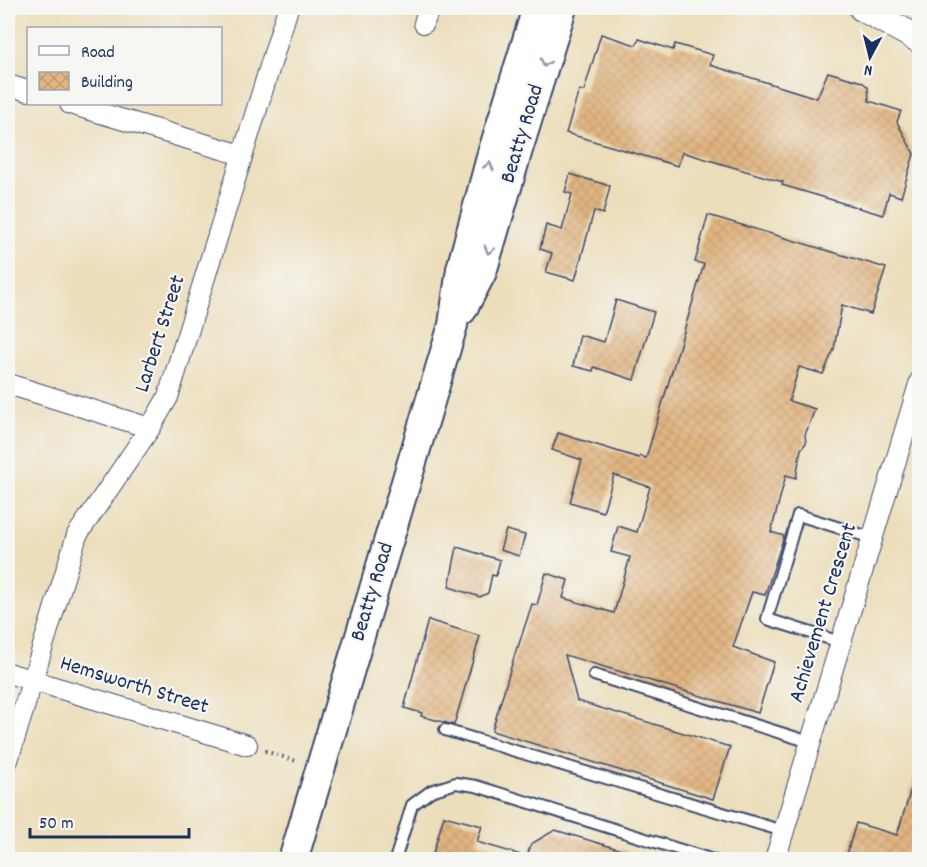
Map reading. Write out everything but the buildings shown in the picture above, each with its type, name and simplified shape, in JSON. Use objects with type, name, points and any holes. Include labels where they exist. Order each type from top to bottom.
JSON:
[{"type":"main road","name":"Beatty Road","points":[[293,860],[453,325],[464,257],[498,134],[537,8]]},
{"type":"main road","name":"Beatty Road","points":[[453,325],[482,272],[562,8]]},
{"type":"street","name":"Larbert Street","points":[[8,760],[77,535],[168,398],[288,8]]},
{"type":"street","points":[[861,8],[920,40]]},
{"type":"street","points":[[8,85],[27,91]]},
{"type":"street","points":[[73,105],[242,155]]},
{"type":"street","name":"Achievement Crescent","points":[[775,860],[920,381]]},
{"type":"street","points":[[8,384],[150,428]]},
{"type":"street","name":"Hemsworth Street","points":[[8,673],[247,745]]},
{"type":"lane","points":[[840,642],[767,619],[798,515],[872,538]]},
{"type":"lane","points":[[594,675],[810,742]]},
{"type":"lane","points":[[445,730],[783,831]]},
{"type":"lane","points":[[395,860],[412,805],[431,791],[456,783],[476,786],[713,860]]},
{"type":"path","points":[[247,745],[296,761]]}]
